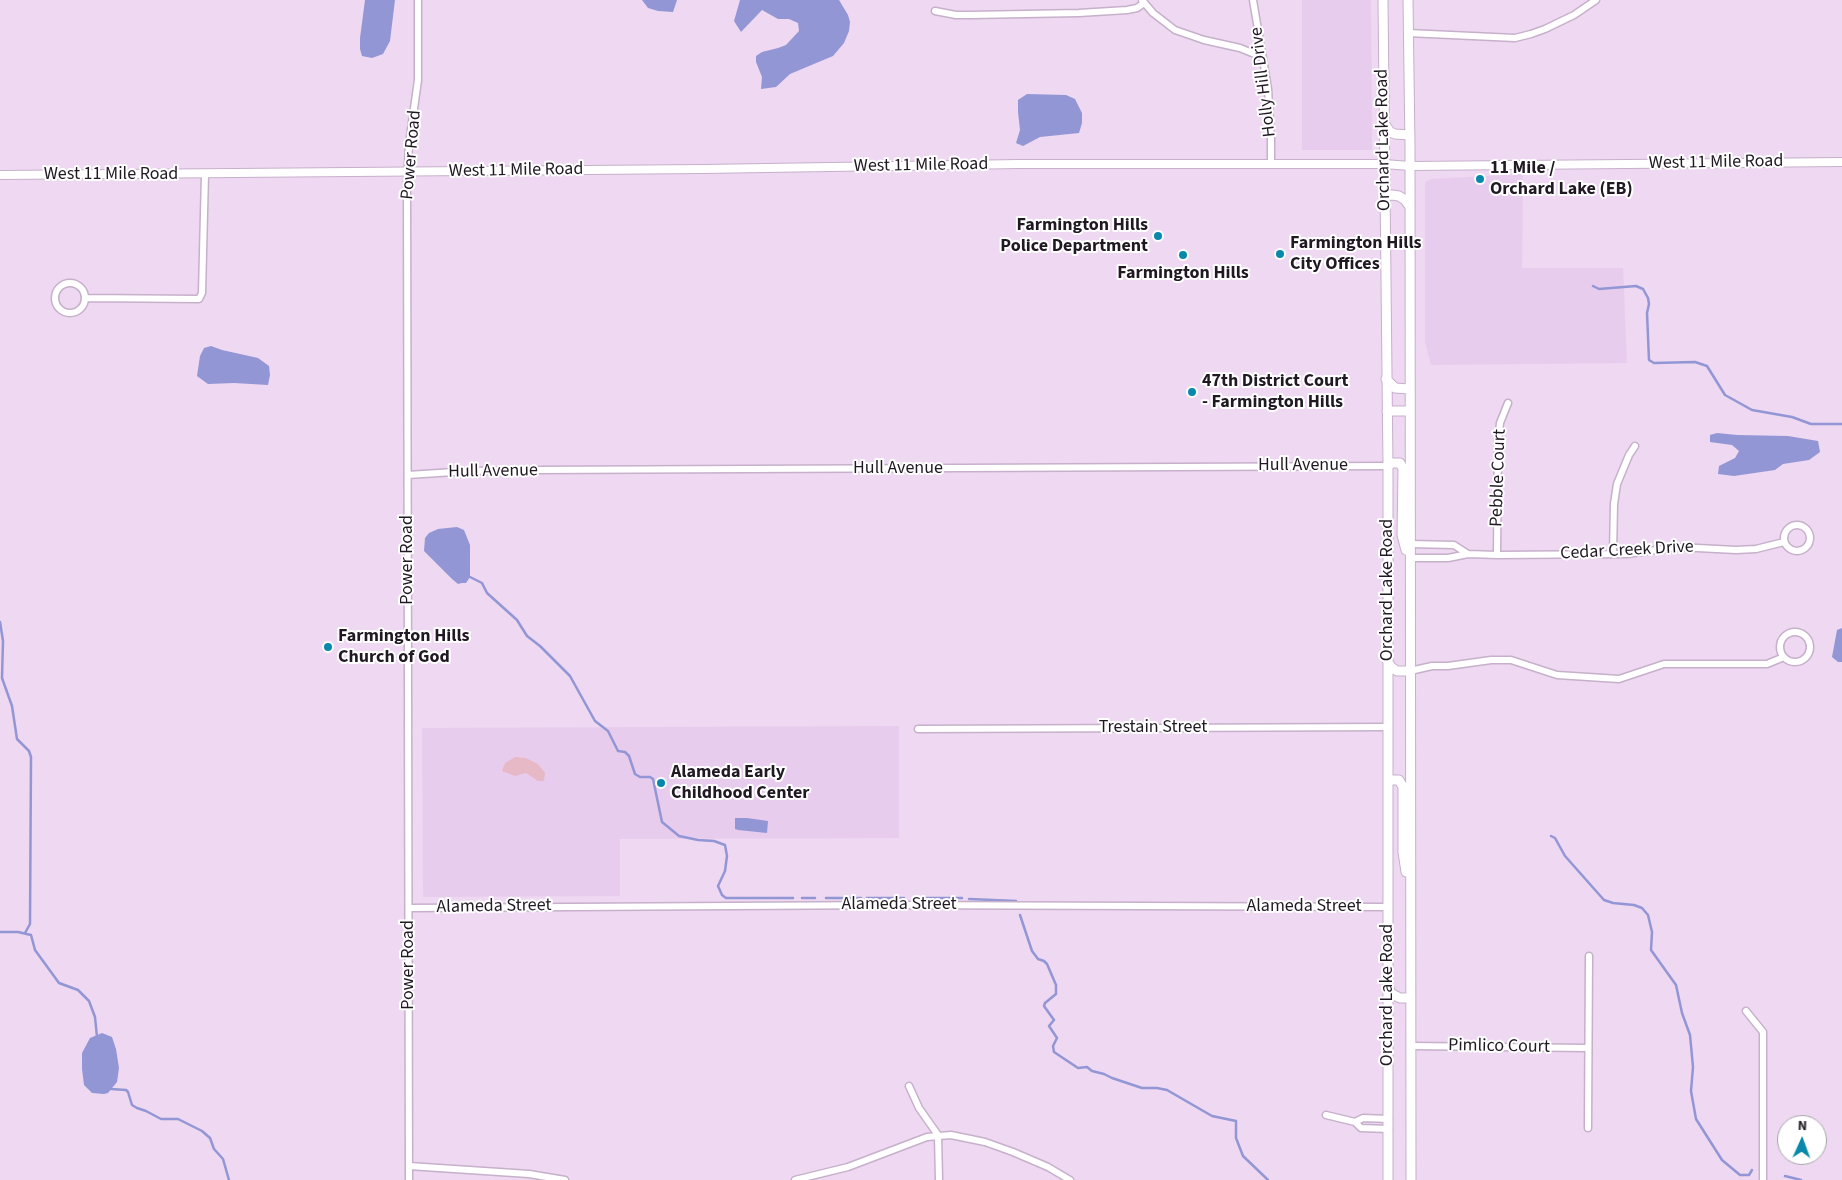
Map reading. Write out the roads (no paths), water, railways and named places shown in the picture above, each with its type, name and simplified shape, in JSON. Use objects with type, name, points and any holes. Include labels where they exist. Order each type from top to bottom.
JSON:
[{"type":"main road","name":"Orchard Lake Road","points":[[1383,0],[1388,466],[1388,1180]]},
{"type":"main road","name":"Orchard Lake Road","points":[[1408,0],[1410,135],[1411,1180]]},
{"type":"main road","points":[[1384,123],[1390,132],[1410,135]]},
{"type":"main road","points":[[1385,196],[1399,196],[1410,207]]},
{"type":"main road","points":[[1386,378],[1395,388],[1410,389]]},
{"type":"main road","points":[[1387,411],[1410,411]]},
{"type":"main road","points":[[1388,466],[1396,462],[1400,462],[1402,465],[1402,535],[1410,563]]},
{"type":"main road","points":[[1387,660],[1397,671],[1410,671]]},
{"type":"main road","points":[[1388,780],[1399,780],[1403,787],[1403,852],[1410,884]]},
{"type":"main road","points":[[1388,983],[1389,988],[1396,996],[1411,998]]},
{"type":"street","name":"Power Road","points":[[409,1180],[407,804],[408,172],[409,144],[418,87],[418,0]]},
{"type":"street","name":"Holly Hill Drive","points":[[1253,0],[1270,112],[1271,164]]},
{"type":"street","points":[[1408,33],[1515,38],[1545,29],[1574,15],[1596,0]]},
{"type":"street","points":[[935,11],[956,15],[1079,13],[1137,8],[1143,2],[1153,13],[1175,30],[1204,40],[1240,48],[1262,57]]},
{"type":"street","name":"West 11 Mile Road","points":[[0,175],[1019,164],[1384,164],[1410,166],[1842,162]]},
{"type":"street","points":[[85,298],[199,299],[202,294],[205,174]]},
{"type":"street","points":[[68,283],[82,288],[85,298],[82,306],[75,312],[70,312],[62,310],[58,306],[56,298],[59,288],[68,283]]},
{"type":"street","name":"Pebble Court","points":[[1497,555],[1498,442],[1500,423],[1508,403]]},
{"type":"street","points":[[1613,554],[1614,504],[1617,484],[1629,455],[1635,446]]},
{"type":"street","name":"Hull Avenue","points":[[408,475],[469,471],[534,470],[1388,466]]},
{"type":"street","points":[[1795,525],[1804,526],[1810,532],[1809,545],[1802,551],[1797,552],[1789,549],[1784,542],[1787,529],[1795,525]]},
{"type":"street","name":"Cedar Creek Drive","points":[[1410,563],[1468,554],[1627,554],[1678,547],[1736,550],[1756,549],[1784,542]]},
{"type":"street","name":"Cedar Creek Drive","points":[[1410,544],[1454,545],[1468,554]]},
{"type":"street","points":[[1798,632],[1806,637],[1810,646],[1805,659],[1792,662],[1784,657],[1780,648],[1781,642],[1788,634],[1798,632]]},
{"type":"street","points":[[1410,671],[1432,666],[1448,666],[1491,660],[1511,660],[1557,675],[1619,679],[1664,664],[1767,664],[1784,657]]},
{"type":"street","name":"Trestain Street","points":[[918,729],[1388,727]]},
{"type":"street","name":"Alameda Street","points":[[409,908],[883,905],[1388,907]]},
{"type":"street","points":[[1588,956],[1588,1128]]},
{"type":"street","points":[[1746,1012],[1763,1032],[1763,1180]]},
{"type":"street","name":"Pimlico Court","points":[[1411,1046],[1588,1048]]},
{"type":"street","points":[[909,1086],[919,1108],[938,1135],[939,1180]]},
{"type":"street","points":[[1326,1115],[1355,1122],[1363,1118],[1389,1124]]},
{"type":"street","points":[[795,1180],[848,1167],[927,1137],[938,1135],[957,1136],[986,1142],[1048,1166],[1070,1180]]},
{"type":"street","points":[[409,1166],[529,1174],[565,1180]]},
{"type":"water","points":[[365,0],[395,0],[390,41],[383,54],[372,58],[362,56],[360,49]]},
{"type":"water","points":[[642,0],[677,0],[673,12],[648,8]]},
{"type":"water","points":[[740,0],[839,0],[848,15],[850,22],[849,31],[844,43],[833,56],[790,74],[776,87],[761,89],[762,77],[756,62],[756,56],[762,52],[786,45],[799,31],[798,23],[789,19],[778,19],[762,10],[741,32],[734,21]]},
{"type":"water","points":[[1027,94],[1066,95],[1075,99],[1082,113],[1079,133],[1040,137],[1023,146],[1016,143],[1020,130],[1018,100]]},
{"type":"water","points":[[211,346],[258,358],[269,366],[268,385],[208,384],[197,376],[200,356],[204,348]]},
{"type":"water","points":[[1717,433],[1788,436],[1818,441],[1820,452],[1809,460],[1783,464],[1775,470],[1734,476],[1718,474],[1719,466],[1735,458],[1739,451],[1732,445],[1710,442],[1710,435]]},
{"type":"water","points":[[457,527],[464,530],[470,545],[470,577],[466,583],[458,584],[424,551],[425,538],[429,533],[438,529]]},
{"type":"water","points":[[1842,628],[1842,662],[1838,662],[1832,657],[1837,630]]},
{"type":"water","points":[[735,818],[768,821],[767,833],[735,829]]},
{"type":"water","points":[[102,1033],[112,1037],[119,1068],[117,1082],[108,1093],[104,1094],[92,1093],[84,1085],[82,1069],[82,1053],[90,1038]]},
{"type":"waterway","points":[[1593,286],[1599,289],[1636,286],[1643,289],[1649,304],[1647,313],[1649,360],[1654,363],[1695,362],[1707,366],[1725,395],[1752,410],[1792,417],[1811,424],[1842,424]]},
{"type":"waterway","points":[[470,577],[482,583],[487,593],[517,620],[527,636],[540,646],[570,676],[595,721],[608,731],[618,751],[625,752],[629,756],[635,774],[640,777],[650,777],[653,779],[662,822],[679,836],[714,841],[725,845],[727,856],[725,871],[718,886],[722,895],[726,898],[793,898]]},
{"type":"waterway","points":[[0,622],[3,641],[2,678],[12,706],[17,739],[29,751],[31,757],[30,924],[25,933]]},
{"type":"waterway","points":[[1551,836],[1555,838],[1565,856],[1604,900],[1634,905],[1642,908],[1648,915],[1652,932],[1651,950],[1676,985],[1682,1013],[1690,1035],[1693,1067],[1691,1091],[1696,1119],[1722,1160],[1740,1175],[1749,1175],[1752,1170]]},
{"type":"waterway","points":[[802,898],[815,898]]},
{"type":"waterway","points":[[826,898],[861,898]]},
{"type":"waterway","points":[[867,898],[904,898]]},
{"type":"waterway","points":[[914,898],[962,898]]},
{"type":"waterway","points":[[969,899],[1016,901]]},
{"type":"waterway","points":[[1020,915],[1032,951],[1038,959],[1047,964],[1056,985],[1056,994],[1044,1006],[1054,1020],[1049,1026],[1057,1038],[1053,1046],[1054,1052],[1078,1068],[1087,1067],[1092,1071],[1142,1088],[1167,1090],[1212,1116],[1236,1121],[1236,1138],[1243,1156],[1268,1180]]},
{"type":"waterway","points":[[0,932],[18,932],[31,935],[35,950],[59,983],[78,990],[89,1001],[95,1017],[97,1037]]},
{"type":"waterway","points":[[110,1087],[111,1089],[126,1090],[132,1105],[137,1108],[161,1119],[178,1119],[202,1131],[210,1138],[214,1149],[223,1159],[229,1180]]},
{"type":"waterway","points":[[1785,1176],[1801,1180]]},
{"type":"place","name":"11 Mile / Orchard Lake (EB)","points":[[1480,179]]},
{"type":"place","name":"Farmington Hills Police Department","points":[[1158,236]]},
{"type":"place","name":"Farmington Hills City Offices","points":[[1280,254]]},
{"type":"place","name":"Farmington Hills","points":[[1183,255]]},
{"type":"place","name":"47th District Court - Farmington Hills","points":[[1192,392]]},
{"type":"place","name":"Farmington Hills Church of God","points":[[328,647]]},
{"type":"place","name":"Alameda Early Childhood Center","points":[[661,783]]}]
